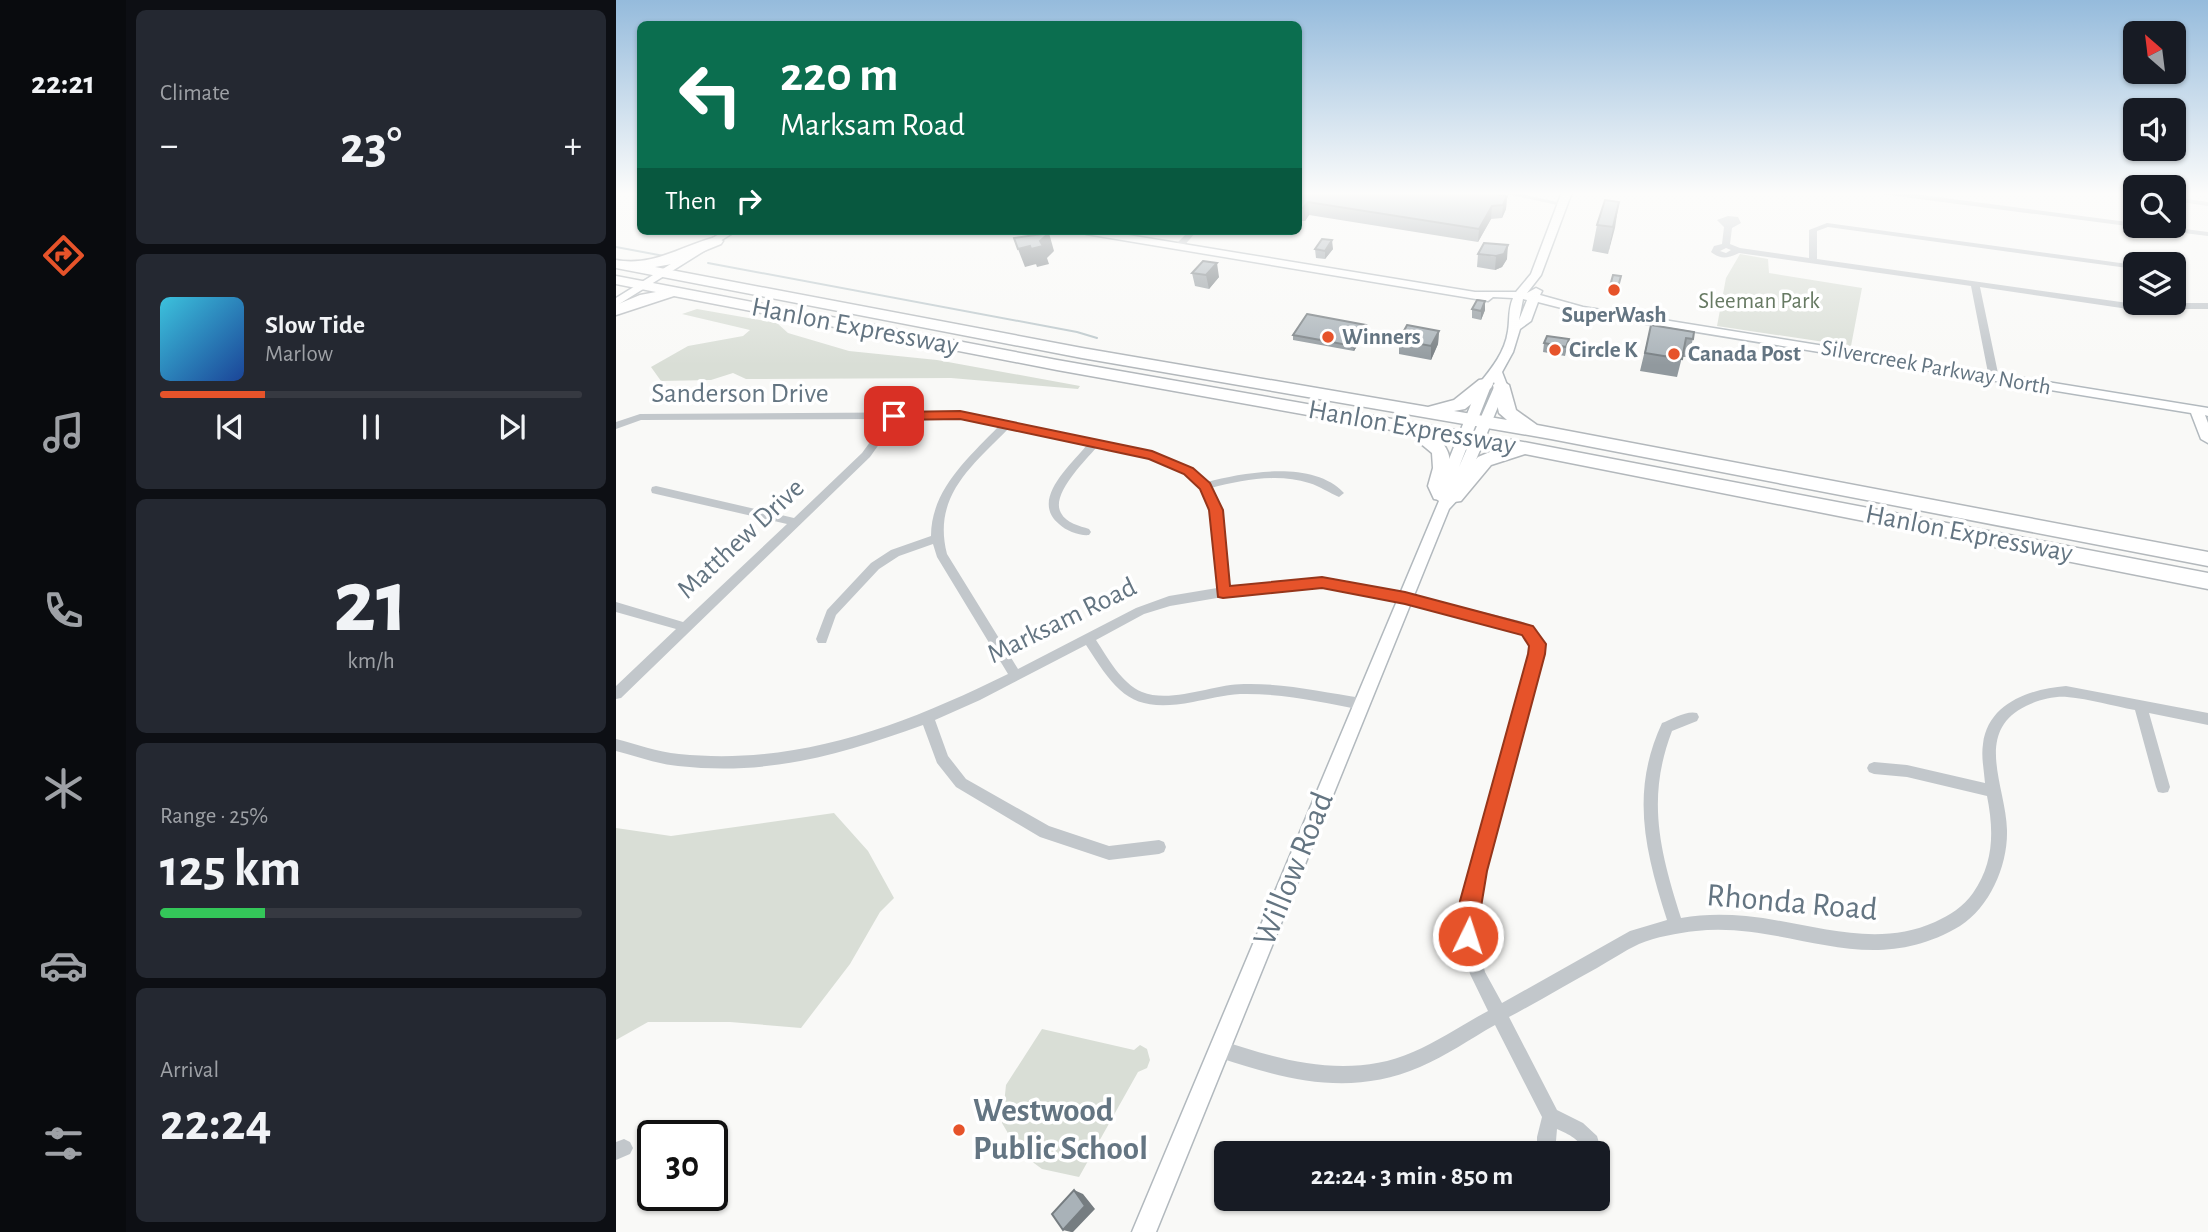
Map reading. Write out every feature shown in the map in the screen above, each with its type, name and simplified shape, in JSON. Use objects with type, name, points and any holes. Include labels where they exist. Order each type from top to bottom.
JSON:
[{"type":"highway","points":[[617,264],[645,265],[667,261],[695,249]]},
{"type":"highway","points":[[709,249],[694,267],[695,274],[713,283]]},
{"type":"highway","name":"Hanlon Expressway","points":[[617,264],[996,337],[1551,433],[2208,559]]},
{"type":"highway","name":"Hanlon Expressway","points":[[616,280],[1070,368],[1471,438],[2208,581]]},
{"type":"highway","points":[[616,310],[645,298],[683,294]]},
{"type":"highway","points":[[1387,406],[1444,408],[1459,405],[1494,381],[1508,413],[1516,421],[1551,433]]},
{"type":"highway","points":[[1402,426],[1438,446],[1442,453],[1443,471],[1437,486],[1446,499],[1463,489],[1479,464],[1490,457],[1513,452],[1542,453]]},
{"type":"main road","points":[[616,303],[702,249]]},
{"type":"main road","name":"Silvercreek Parkway North","points":[[1201,249],[1526,301],[1568,312],[1581,310],[2202,411]]},
{"type":"main road","name":"Willow Road","points":[[1144,1232],[1515,327],[1525,321],[1526,301],[1540,281],[1536,275],[1545,249]]},
{"type":"main road","points":[[2202,411],[2208,439]]},
{"type":"street","points":[[1716,249],[1715,252],[1726,256],[1738,250],[2123,305]]},
{"type":"street","points":[[1813,249],[1813,260]]},
{"type":"street","points":[[2007,249],[2123,265]]},
{"type":"street","points":[[1975,284],[1994,378]]},
{"type":"street","points":[[2186,305],[2208,306]]},
{"type":"street","name":"Sanderson Drive","points":[[616,426],[640,417],[960,415],[1168,461],[1188,471],[1205,486]]},
{"type":"street","name":"Matthew Drive","points":[[616,694],[866,455],[894,416]]},
{"type":"street","points":[[1007,424],[948,489],[934,539],[1015,675]]},
{"type":"street","points":[[1085,531],[1067,527],[1057,519],[1051,506],[1055,492],[1094,444]]},
{"type":"street","points":[[1223,592],[1216,510],[1205,486],[1255,476],[1286,475],[1314,478],[1339,493]]},
{"type":"street","points":[[656,490],[795,522]]},
{"type":"street","points":[[822,639],[831,613],[875,566],[895,553],[934,539]]},
{"type":"street","name":"Marksam Road","points":[[616,745],[677,760],[725,762],[770,760],[818,753],[928,719],[1140,611],[1169,601],[1223,592],[1322,583],[1405,598],[1520,626],[1538,644],[1470,901],[1468,936],[1478,974],[1551,1116]]},
{"type":"street","points":[[616,607],[684,627]]},
{"type":"street","points":[[1088,638],[1124,688],[1141,698],[1174,698],[1237,689],[1280,689],[1362,704]]},
{"type":"street","name":"Rhonda Road","points":[[1220,1049],[1314,1076],[1349,1076],[1383,1071],[1416,1060],[1636,937],[1676,925],[1731,923],[1765,926],[1831,940],[1879,943],[1915,939],[1969,911],[1993,870],[2000,832],[1989,745],[1995,726],[2004,713],[2017,704],[2049,691],[2066,691],[2208,719]]},
{"type":"street","points":[[2140,705],[2163,787]]},
{"type":"street","points":[[1676,925],[1656,864],[1650,816],[1650,784],[1654,752],[1667,726],[1692,717]]},
{"type":"street","points":[[928,719],[942,759],[961,783],[1045,832],[1109,853],[1159,847]]},
{"type":"street","points":[[1874,768],[1908,771],[1993,791]]},
{"type":"street","points":[[1546,1141],[1551,1116],[1577,1129],[1590,1141]]},
{"type":"green space","name":"Sleeman Park","points":[[1740,254],[1768,259],[1769,273],[1862,288],[1851,346],[1717,326],[1726,278]]},
{"type":"green space","points":[[697,309],[777,323],[788,333],[849,351],[937,360],[1080,386],[1078,389],[951,378],[746,379],[733,373],[711,380],[661,381],[651,367],[688,346],[743,336],[750,330],[682,314]]},
{"type":"green space","points":[[834,813],[868,851],[894,898],[880,912],[850,964],[801,1028],[730,1022],[648,1022],[616,1040],[616,828],[671,836]]},
{"type":"green space","points":[[1042,1029],[1134,1050],[1140,1045],[1147,1049],[1150,1060],[1147,1068],[1138,1072],[1079,1177],[1042,1169],[1019,1152],[1002,1123],[1006,1085]]},
{"type":"building","points":[[1480,249],[1506,249],[1504,254],[1496,256],[1478,254]]},
{"type":"building","points":[[1203,261],[1217,263],[1206,275],[1192,273]]},
{"type":"building","points":[[1613,275],[1621,276],[1618,287],[1610,286]]},
{"type":"building","points":[[1477,300],[1485,301],[1481,311],[1472,309]]},
{"type":"building","name":"Winners","points":[[1307,314],[1366,325],[1353,346],[1293,335]]},
{"type":"building","points":[[1407,325],[1439,331],[1431,346],[1399,340]]},
{"type":"building","points":[[1651,325],[1694,332],[1693,339],[1686,338],[1682,359],[1645,353]]},
{"type":"building","points":[[1547,336],[1569,339],[1566,347],[1544,343]]},
{"type":"building","points":[[1074,1190],[1085,1206],[1063,1230],[1052,1214]]},
{"type":"waterway","points":[[629,249],[664,256]]},
{"type":"waterway","points":[[708,263],[1077,332],[1097,338]]},
{"type":"place","name":"SuperWash","points":[[1614,290]]},
{"type":"place","name":"Winners","points":[[1328,337]]},
{"type":"place","name":"Circle K","points":[[1555,350]]},
{"type":"place","name":"Canada Post","points":[[1674,354]]},
{"type":"place","name":"Westwood Public School","points":[[959,1130]]},
{"type":"route","points":[[894,416],[960,415],[1152,456],[1188,471],[1205,486],[1216,510],[1223,592],[1298,583],[1346,586],[1405,598],[1527,630],[1538,644],[1537,654],[1477,871],[1470,901],[1468,936]]}]
